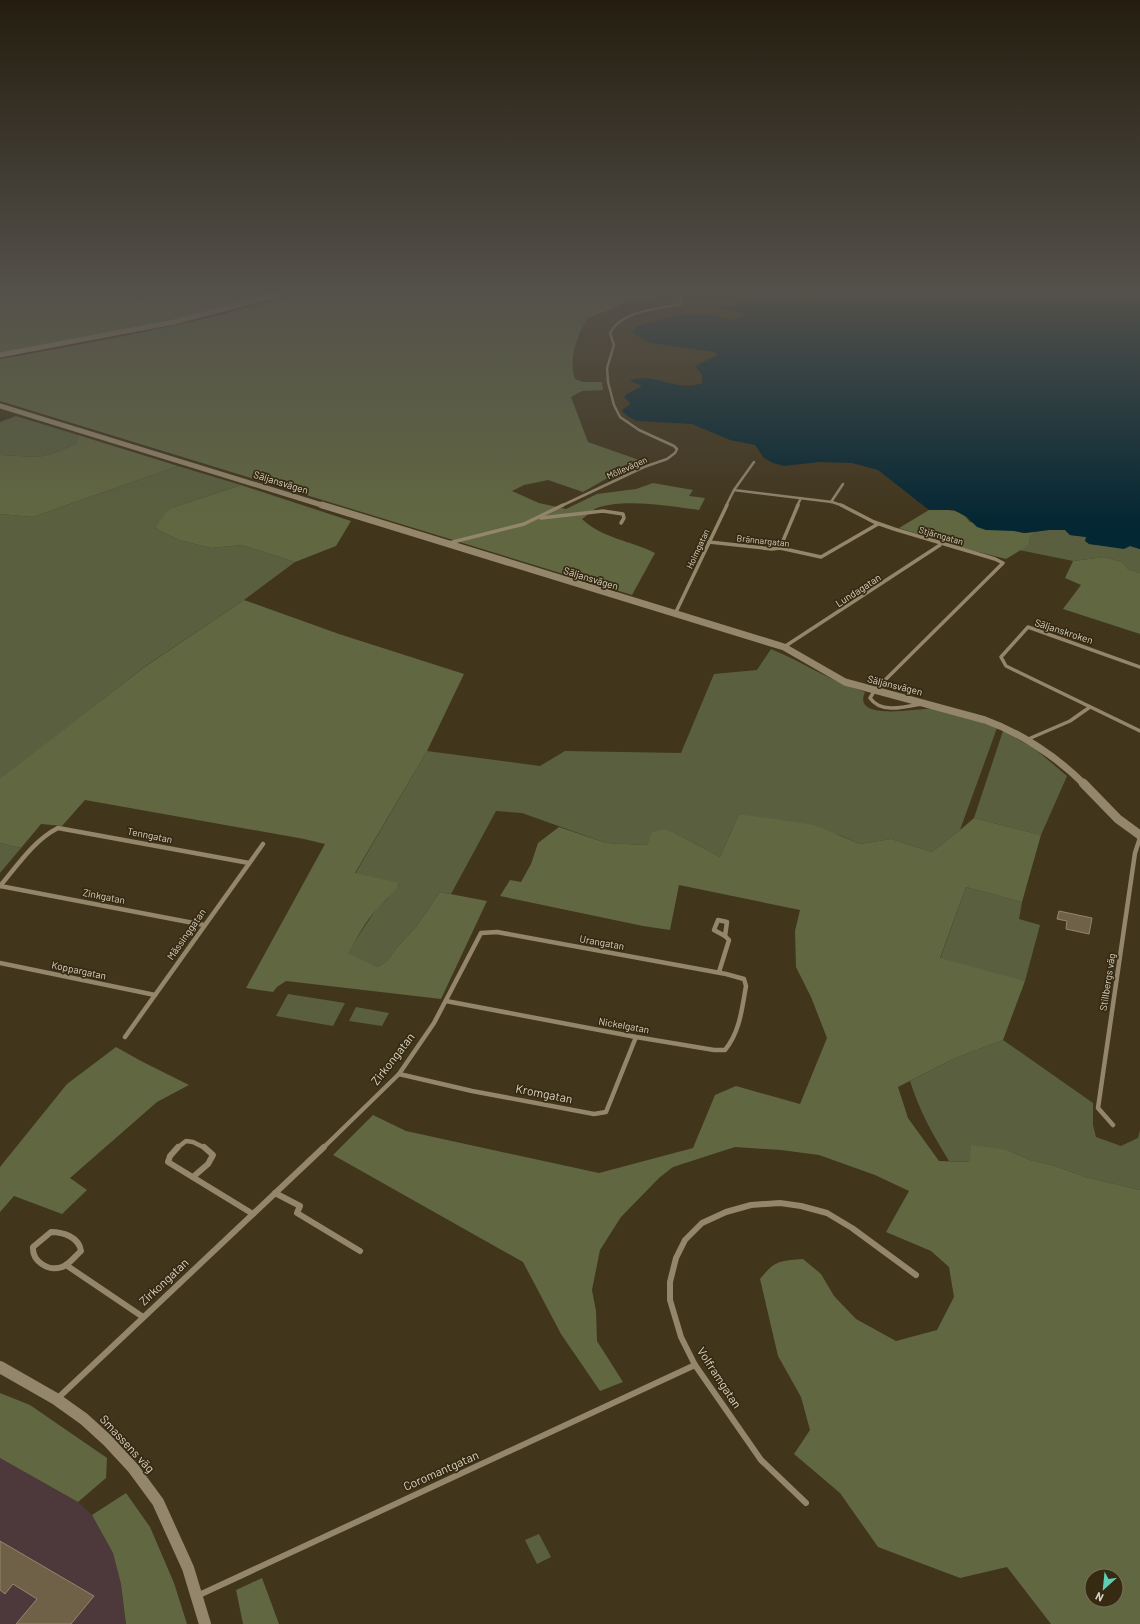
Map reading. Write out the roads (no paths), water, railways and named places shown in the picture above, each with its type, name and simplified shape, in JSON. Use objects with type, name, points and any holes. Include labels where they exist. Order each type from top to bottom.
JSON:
[{"type":"street","name":"Möllevägen","points":[[447,544],[457,540],[518,526],[537,519],[591,492],[627,477],[644,467],[667,459],[677,451],[674,446],[629,424],[620,417],[615,409],[606,370]]},
{"type":"street","name":"Säljansvägen","points":[[0,406],[784,647],[845,682],[990,721],[1026,740],[1054,759],[1081,781],[1118,820],[1140,835]]},
{"type":"street","points":[[734,490],[754,462]]},
{"type":"street","points":[[831,502],[844,484]]},
{"type":"street","name":"Stjärngatan","points":[[734,490],[831,502],[845,506],[878,524],[940,545],[995,559],[1003,563],[875,690]]},
{"type":"street","name":"Holmgatan","points":[[674,614],[734,490]]},
{"type":"street","points":[[780,548],[801,498]]},
{"type":"street","points":[[537,519],[610,511],[623,514],[624,518],[621,523]]},
{"type":"street","name":"Brännargatan","points":[[709,542],[772,549],[780,548],[820,557],[826,555],[878,524]]},
{"type":"street","name":"Lundagatan","points":[[784,647],[940,545]]},
{"type":"street","name":"Säljanskroken","points":[[1090,707],[1006,666],[1001,657],[1028,628],[1122,659],[1140,667]]},
{"type":"street","points":[[875,690],[870,698],[872,702],[878,706],[892,707],[927,704]]},
{"type":"street","points":[[1026,740],[1070,721],[1090,707],[1140,731]]},
{"type":"street","name":"Tenngatan","points":[[0,886],[49,832],[58,828],[249,863]]},
{"type":"street","name":"Stillbergs väg","points":[[1113,1125],[1098,1108],[1135,853],[1140,838]]},
{"type":"street","name":"Mässinggatan","points":[[125,1036],[263,844]]},
{"type":"street","name":"Zinkgatan","points":[[0,886],[204,925]]},
{"type":"street","name":"Urangatan","points":[[481,933],[497,932],[719,972],[744,979]]},
{"type":"street","name":"Zirkongatan","points":[[56,1399],[335,1137],[399,1074],[434,1023],[481,933]]},
{"type":"street","points":[[719,972],[729,940],[725,936]]},
{"type":"street","name":"Koppargatan","points":[[0,963],[155,995]]},
{"type":"street","name":"Nickelgatan","points":[[446,1000],[636,1037],[714,1050],[725,1050],[731,1044],[735,1034],[746,986],[744,979]]},
{"type":"street","name":"Kromgatan","points":[[399,1074],[435,1083],[594,1114],[603,1114],[606,1112],[636,1037]]},
{"type":"street","points":[[193,1177],[208,1164],[213,1155],[210,1151],[193,1142],[186,1141],[171,1154],[168,1158],[168,1162],[253,1214]]},
{"type":"street","points":[[275,1193],[300,1206],[297,1213],[360,1251]]},
{"type":"street","name":"Volframgatan","points":[[806,1503],[761,1460],[695,1365],[681,1336],[670,1300],[670,1282],[676,1258],[685,1240],[702,1223],[726,1212],[751,1204],[780,1203],[801,1206],[827,1213],[852,1228],[916,1274]]},
{"type":"street","points":[[51,1232],[60,1232],[67,1235],[78,1243],[81,1251],[66,1265],[58,1269],[50,1268],[35,1259],[32,1255],[33,1247],[51,1232]]},
{"type":"street","name":"Zirkongatan","points":[[66,1265],[143,1317]]},
{"type":"street","name":"Coromantgatan","points":[[197,1597],[695,1365]]},
{"type":"street","name":"Smassens väg","points":[[0,1367],[56,1399],[84,1419],[107,1440],[133,1468],[158,1502],[188,1568],[205,1624]]},
{"type":"water","points":[[698,370],[1140,370],[1140,549],[1130,546],[1124,549],[1089,544],[1085,541],[1086,537],[1070,535],[1065,530],[1048,530],[1024,533],[1015,531],[986,530],[977,527],[967,517],[954,510],[929,510],[878,470],[852,463],[819,462],[784,466],[773,463],[764,458],[755,445],[730,440],[692,424],[637,421],[622,411],[624,408],[629,406],[630,403],[624,397],[642,386],[630,381],[647,378],[684,386],[702,383],[702,375]]}]
